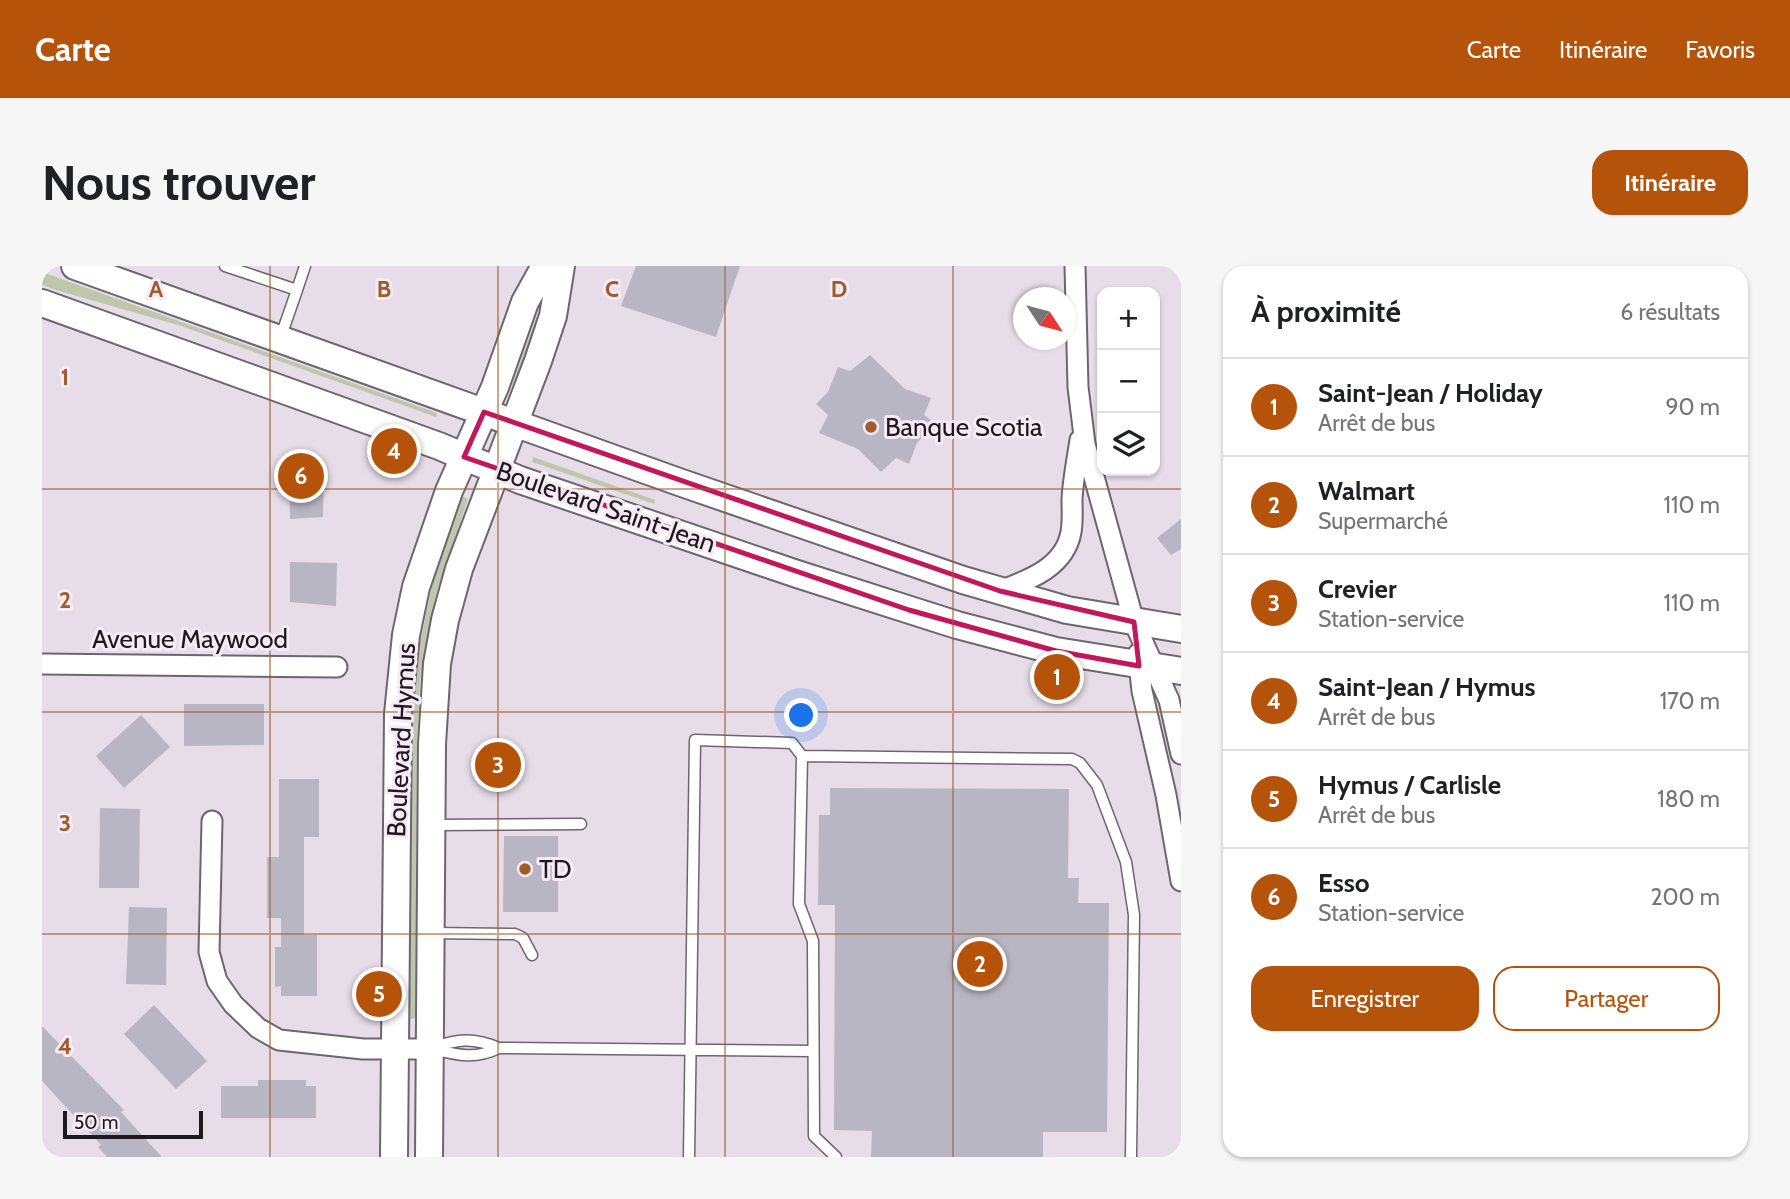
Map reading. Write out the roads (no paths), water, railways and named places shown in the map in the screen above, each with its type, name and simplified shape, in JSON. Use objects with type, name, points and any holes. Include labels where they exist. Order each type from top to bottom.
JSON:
[{"type":"main road","name":"Boulevard Saint-Jean","points":[[75,266],[515,423],[1000,591],[1067,610],[1181,629]]},
{"type":"main road","name":"Boulevard Hymus","points":[[394,1157],[397,786],[402,662],[412,603],[449,491],[484,412],[525,302],[545,266]]},
{"type":"main road","name":"Boulevard Hymus","points":[[429,1157],[433,714],[441,642],[459,569],[553,316],[561,266]]},
{"type":"main road","name":"Boulevard Saint-Jean","points":[[42,303],[464,457],[533,485],[797,574],[948,622],[1056,651],[1159,669]]},
{"type":"street","points":[[1075,266],[1076,364],[1082,425],[1134,622],[1159,669],[1169,699],[1181,754]]},
{"type":"street","points":[[1000,591],[1042,573],[1057,560],[1067,545],[1072,530],[1072,500],[1082,425]]},
{"type":"street","name":"Avenue Maywood","points":[[42,664],[337,667]]},
{"type":"street","points":[[1159,669],[1142,691],[1166,795],[1181,881]]},
{"type":"street","points":[[212,821],[209,952],[217,981],[233,1003],[258,1028],[279,1040],[363,1049],[430,1049]]},
{"type":"lane","points":[[225,266],[297,290]]},
{"type":"lane","points":[[279,340],[305,266]]},
{"type":"lane","points":[[689,1157],[695,740],[792,743],[802,755],[799,904],[813,940],[814,1136],[836,1157]]},
{"type":"lane","points":[[802,755],[1072,759],[1080,764],[1097,786],[1126,862],[1134,915],[1130,1157]]},
{"type":"lane","points":[[431,825],[581,824]]},
{"type":"lane","points":[[430,933],[515,934],[523,939],[532,955]]},
{"type":"lane","points":[[430,1049],[456,1040],[482,1041],[499,1048],[813,1051]]},
{"type":"place","name":"Banque Scotia","points":[[871,427]]},
{"type":"place","name":"Saint-Jean / Hymus","points":[[394,451]]},
{"type":"place","name":"Esso","points":[[301,476]]},
{"type":"place","name":"Saint-Jean / Holiday","points":[[1057,677]]},
{"type":"place","name":"Crevier","points":[[498,765]]},
{"type":"place","name":"TD","points":[[525,869]]},
{"type":"place","name":"Walmart","points":[[980,964]]},
{"type":"place","name":"Hymus / Carlisle","points":[[379,994]]}]
